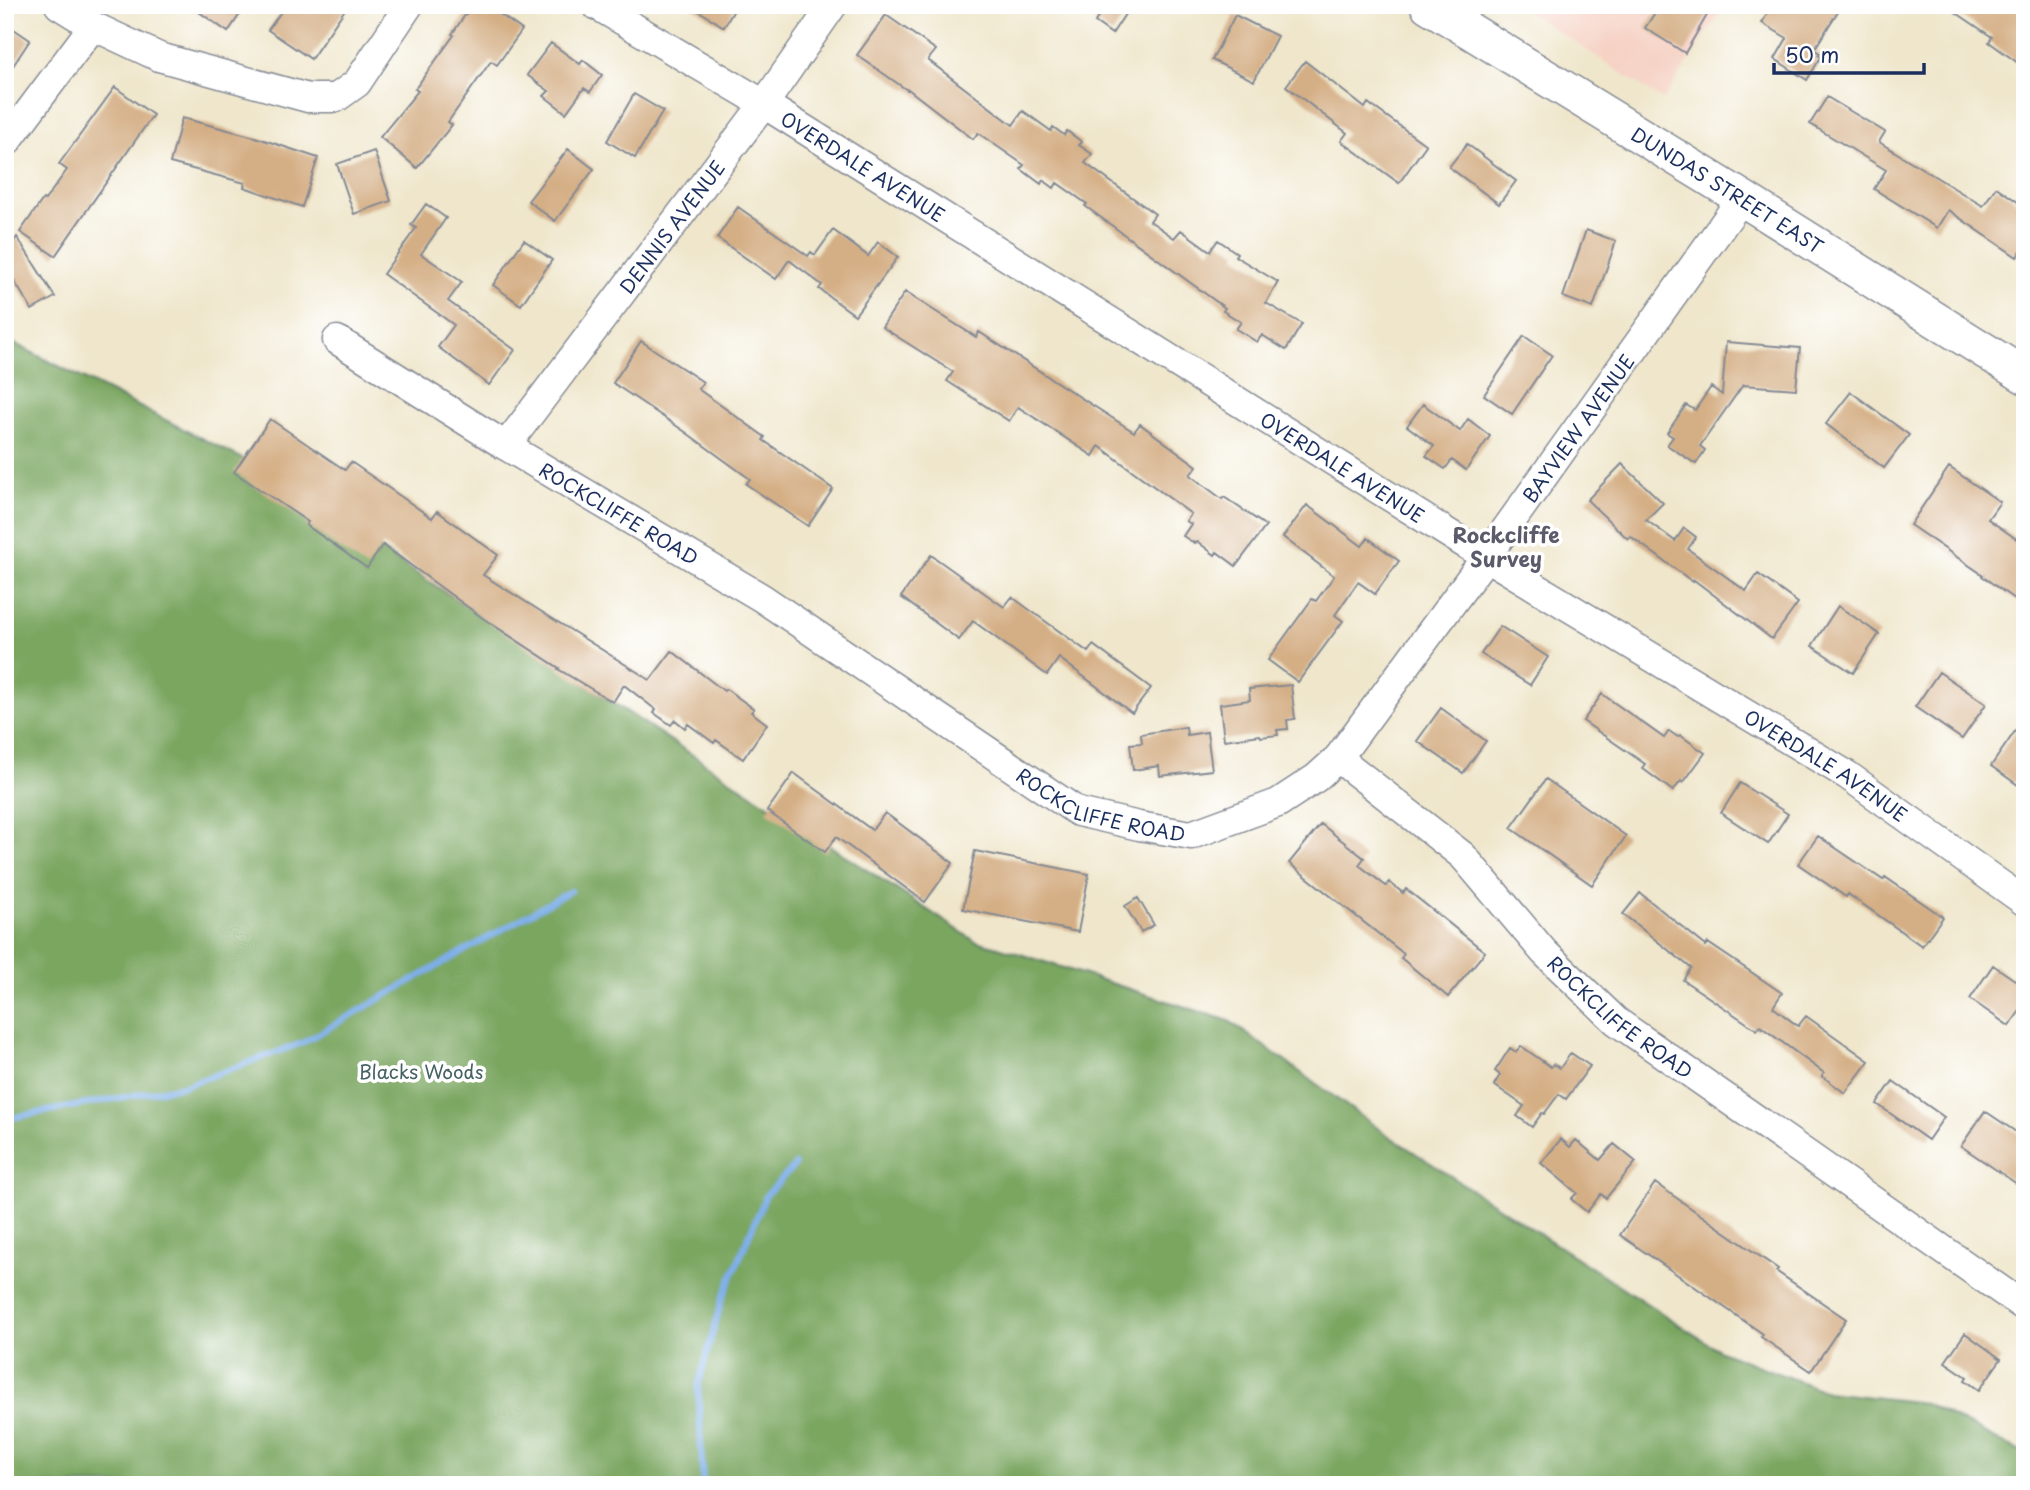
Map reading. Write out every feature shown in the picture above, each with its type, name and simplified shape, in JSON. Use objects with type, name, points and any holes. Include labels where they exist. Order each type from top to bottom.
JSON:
[{"type":"main road","name":"DUNDAS STREET EAST","points":[[1428,5],[2022,368]]},
{"type":"street","points":[[59,5],[93,26],[159,57],[308,98],[336,98],[357,83],[409,5]]},
{"type":"street","name":"OVERDALE AVENUE","points":[[597,5],[764,104],[1486,557],[1847,775],[2025,902]]},
{"type":"street","name":"DENNIS AVENUE","points":[[506,446],[764,104],[833,5]]},
{"type":"street","points":[[5,144],[93,26]]},
{"type":"street","name":"BAYVIEW AVENUE","points":[[1338,758],[1486,557],[1742,198]]},
{"type":"street","name":"ROCKCLIFFE ROAD","points":[[337,340],[506,446],[762,598],[1078,812],[1191,835],[1278,803],[1316,778],[1338,758],[1463,856],[1544,952],[1616,1021],[2025,1307]]},
{"type":"shaded area","points":[[1518,5],[1725,5],[1663,100]]},
{"type":"green space","name":"Blacks Woods","points":[[5,339],[243,459],[975,941],[1229,1021],[1386,1134],[1720,1351],[1827,1392],[1925,1403],[2025,1454],[2025,1485],[5,1485]]},
{"type":"building","points":[[189,5],[246,5],[228,32]]},
{"type":"building","points":[[286,5],[348,5],[311,59],[268,30]]},
{"type":"building","points":[[472,5],[487,5],[522,30],[497,65],[491,61],[448,122],[452,125],[417,168],[380,137],[418,91],[415,89]]},
{"type":"building","points":[[690,5],[737,5],[724,27]]},
{"type":"building","points":[[1106,5],[1131,5],[1112,34],[1095,22]]},
{"type":"building","points":[[1660,5],[1713,5],[1685,53],[1645,28]]},
{"type":"building","points":[[1772,5],[1828,5],[1838,11],[1814,50],[1820,53],[1818,55],[1821,57],[1807,80],[1775,59],[1787,38],[1762,23]]},
{"type":"building","points":[[1945,5],[2014,5],[2025,13],[2025,68],[1989,42],[1992,37]]},
{"type":"building","points":[[886,15],[936,50],[928,60],[1013,125],[1023,111],[1051,131],[1053,127],[1064,135],[1067,131],[1082,142],[1079,145],[1092,154],[1085,163],[1155,214],[1150,221],[1174,238],[1181,230],[1210,251],[1218,240],[1237,253],[1235,256],[1278,282],[1266,303],[1302,324],[1286,350],[1262,335],[1257,342],[1236,329],[1241,322],[1223,311],[1225,308],[1085,206],[1087,204],[1057,183],[1054,188],[1043,180],[1041,184],[1021,169],[1024,165],[978,133],[973,139],[908,89],[857,55]]},
{"type":"building","points":[[1235,15],[1277,36],[1254,81],[1212,60]]},
{"type":"building","points":[[5,23],[30,40],[5,78]]},
{"type":"building","points":[[551,43],[580,64],[583,60],[602,75],[590,92],[584,88],[566,113],[544,96],[549,91],[527,75]]},
{"type":"building","points":[[1305,61],[1365,108],[1368,103],[1426,145],[1399,183],[1341,141],[1347,133],[1286,86]]},
{"type":"building","points":[[115,87],[153,115],[55,256],[20,232],[67,170],[59,164]]},
{"type":"building","points":[[634,94],[663,111],[635,158],[607,141]]},
{"type":"building","points":[[1827,97],[1885,132],[1879,142],[1983,206],[1996,187],[2025,207],[2025,245],[2017,257],[1948,210],[1937,228],[1874,189],[1886,170],[1810,124]]},
{"type":"building","points":[[182,118],[255,137],[318,158],[302,207],[244,187],[245,183],[170,163]]},
{"type":"building","points":[[1467,144],[1516,181],[1499,204],[1449,167]]},
{"type":"building","points":[[568,149],[594,169],[555,221],[528,201]]},
{"type":"building","points":[[374,151],[391,201],[354,214],[337,164]]},
{"type":"building","points":[[426,204],[446,218],[421,254],[462,282],[448,301],[515,350],[489,385],[438,347],[454,325],[383,274],[416,228],[411,225]]},
{"type":"building","points":[[738,207],[808,256],[811,252],[815,255],[833,230],[868,256],[878,242],[898,257],[855,315],[819,289],[822,285],[789,260],[776,279],[717,238]]},
{"type":"building","points":[[1586,230],[1616,241],[1593,308],[1563,297]]},
{"type":"building","points":[[17,237],[55,297],[32,310],[5,266],[5,253]]},
{"type":"building","points":[[524,240],[552,260],[521,305],[493,285]]},
{"type":"building","points":[[905,292],[976,337],[979,332],[1134,432],[1140,424],[1197,466],[1190,475],[1266,526],[1236,566],[1217,552],[1215,555],[1198,542],[1194,543],[1183,536],[1191,524],[1186,521],[1191,514],[1099,446],[1093,456],[1018,407],[1009,421],[947,381],[953,372],[882,327]]},
{"type":"building","points":[[1524,336],[1552,355],[1512,414],[1484,395]]},
{"type":"building","points":[[641,341],[703,382],[698,389],[765,437],[763,440],[833,489],[808,526],[746,484],[750,479],[613,383]]},
{"type":"building","points":[[1726,342],[1800,348],[1796,389],[1743,385],[1700,446],[1705,450],[1696,464],[1667,445],[1673,437],[1667,433],[1686,405],[1695,410],[1711,387],[1722,395]]},
{"type":"building","points":[[1851,392],[1909,435],[1884,468],[1826,424]]},
{"type":"building","points":[[1423,404],[1460,431],[1468,419],[1490,436],[1466,470],[1452,460],[1445,469],[1426,456],[1434,446],[1407,426]]},
{"type":"building","points":[[270,419],[345,470],[351,462],[432,518],[437,511],[498,555],[483,575],[650,680],[672,651],[724,691],[726,689],[754,709],[751,712],[767,724],[743,759],[688,724],[685,728],[675,720],[671,725],[624,685],[613,702],[484,619],[383,545],[367,568],[306,525],[308,522],[234,472]]},
{"type":"building","points":[[1622,464],[1663,503],[1646,520],[1675,541],[1684,528],[1696,537],[1688,549],[1746,591],[1758,574],[1798,603],[1772,639],[1694,580],[1693,582],[1630,536],[1628,539],[1587,500]]},
{"type":"building","points":[[1949,467],[2000,502],[1988,519],[2025,545],[2025,607],[1910,525]]},
{"type":"building","points":[[1307,505],[1362,546],[1368,538],[1399,561],[1375,594],[1358,582],[1335,615],[1343,621],[1298,682],[1268,660],[1312,599],[1316,601],[1334,576],[1283,537]]},
{"type":"building","points":[[931,555],[1004,607],[1012,597],[1088,652],[1093,645],[1151,688],[1132,713],[1059,658],[1047,675],[973,621],[959,640],[901,597]]},
{"type":"building","points":[[1838,606],[1879,634],[1853,673],[1812,646]]},
{"type":"building","points":[[1500,626],[1548,657],[1530,685],[1481,654]]},
{"type":"building","points":[[1939,672],[1986,704],[1962,739],[1915,707]]},
{"type":"building","points":[[1291,685],[1295,719],[1287,720],[1288,729],[1277,730],[1278,735],[1224,740],[1220,704],[1250,700],[1249,689]]},
{"type":"building","points":[[1602,694],[1664,738],[1669,731],[1678,737],[1680,735],[1705,753],[1683,783],[1681,781],[1673,791],[1642,768],[1645,764],[1583,721]]},
{"type":"building","points":[[1441,708],[1486,741],[1463,773],[1417,741]]},
{"type":"building","points":[[2025,717],[2025,790],[1991,766]]},
{"type":"building","points":[[1186,727],[1187,735],[1207,732],[1212,770],[1160,776],[1159,766],[1133,770],[1130,744],[1142,743],[1141,734]]},
{"type":"building","points":[[794,773],[872,830],[885,813],[953,863],[925,902],[836,837],[825,852],[767,811]]},
{"type":"building","points":[[1546,779],[1626,836],[1592,885],[1511,828]]},
{"type":"building","points":[[1740,783],[1788,814],[1768,844],[1721,813]]},
{"type":"building","points":[[1321,824],[1364,858],[1359,865],[1386,886],[1389,882],[1403,893],[1406,889],[1485,952],[1448,997],[1401,958],[1404,954],[1289,863]]},
{"type":"building","points":[[1818,836],[1943,917],[1922,946],[1848,894],[1846,897],[1798,864]]},
{"type":"building","points":[[975,851],[1089,874],[1078,932],[963,909]]},
{"type":"building","points":[[1640,893],[1706,946],[1708,943],[1782,993],[1773,1007],[1798,1026],[1806,1016],[1869,1061],[1845,1093],[1822,1076],[1824,1073],[1760,1026],[1757,1030],[1683,980],[1691,968],[1623,914]]},
{"type":"building","points":[[1138,898],[1154,925],[1141,932],[1125,906]]},
{"type":"building","points":[[1993,965],[2025,987],[2025,1004],[2009,1026],[1970,999]]},
{"type":"building","points":[[1521,1046],[1551,1067],[1553,1064],[1560,1068],[1571,1053],[1590,1066],[1566,1099],[1559,1094],[1532,1127],[1517,1116],[1524,1106],[1494,1085],[1500,1075],[1495,1071],[1510,1048],[1516,1052]]},
{"type":"building","points":[[1893,1081],[1944,1117],[1928,1140],[1877,1104]]},
{"type":"building","points":[[1985,1111],[2025,1138],[2025,1173],[2017,1184],[1961,1146]]},
{"type":"building","points":[[1561,1139],[1570,1147],[1576,1140],[1600,1160],[1614,1144],[1636,1162],[1606,1198],[1601,1194],[1587,1212],[1571,1199],[1577,1193],[1541,1163]]},
{"type":"building","points":[[1655,1183],[1846,1319],[1811,1371],[1761,1337],[1763,1334],[1620,1235]]},
{"type":"building","points":[[1965,1333],[2001,1359],[1979,1390],[1965,1380],[1967,1377],[1945,1362]]},
{"type":"waterway","points":[[5,1119],[184,1086],[302,1043],[570,891]]},
{"type":"waterway","points":[[703,1485],[698,1386],[722,1300],[766,1195],[795,1165]]},
{"type":"district","name":"Rockcliffe Survey","points":[[1506,546]]}]
